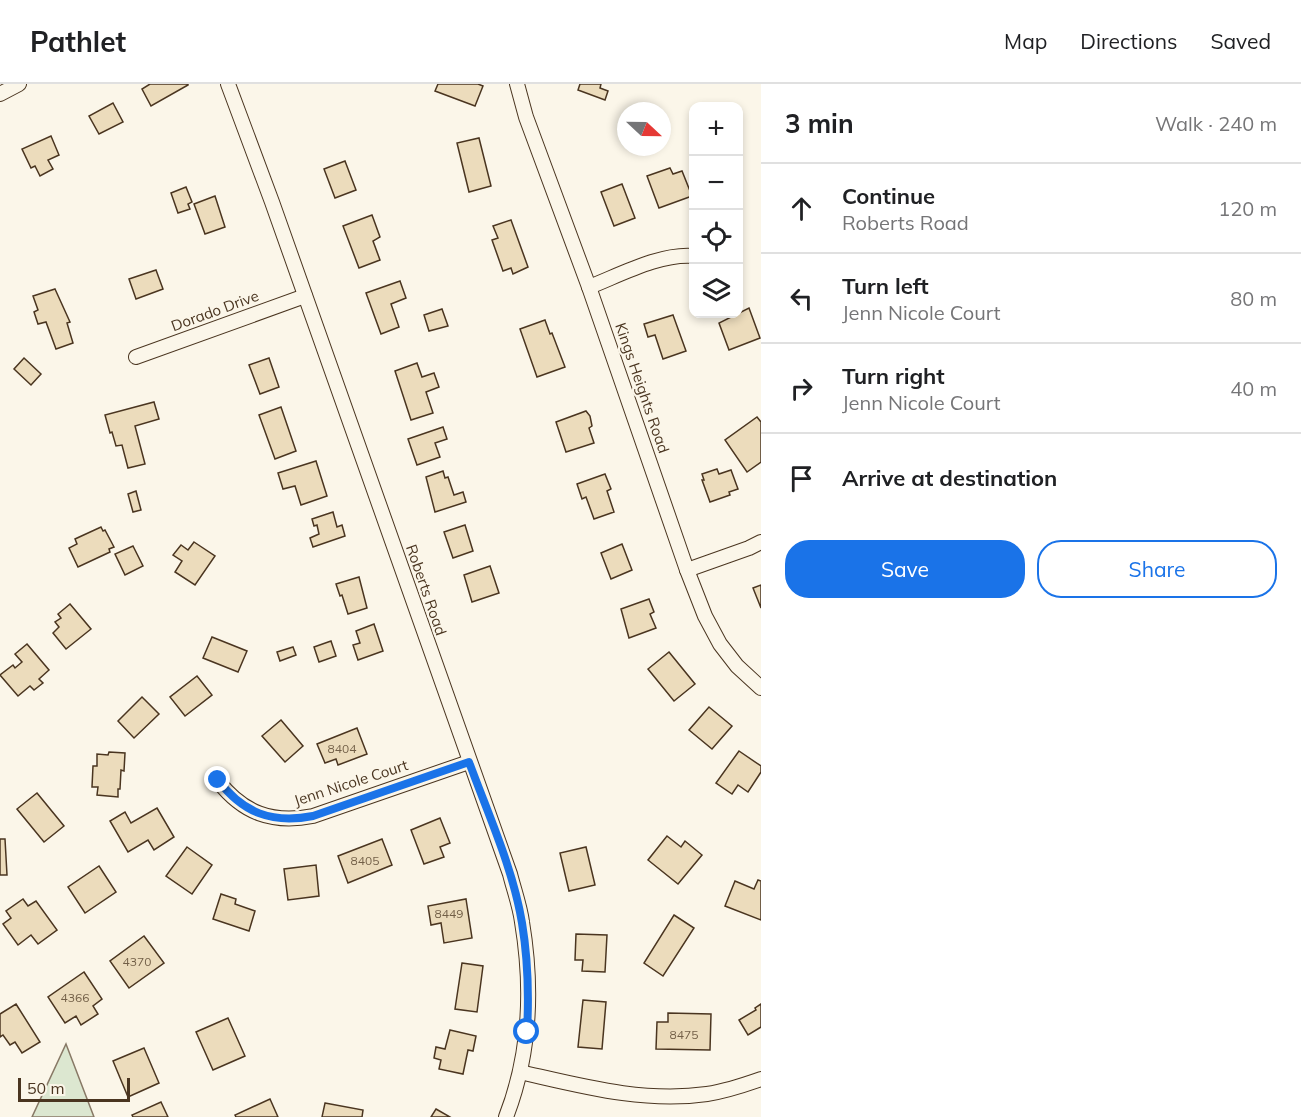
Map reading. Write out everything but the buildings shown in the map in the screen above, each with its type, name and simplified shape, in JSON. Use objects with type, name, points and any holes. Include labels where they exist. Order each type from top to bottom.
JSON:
[{"type":"street","points":[[0,94],[19,84]]},
{"type":"street","name":"Roberts Road","points":[[228,84],[510,874],[522,921],[529,991],[527,1032],[520,1072],[506,1117]]},
{"type":"street","name":"Kings Heights Road","points":[[517,84],[526,117],[589,287],[705,616],[720,644],[737,666],[761,688]]},
{"type":"street","points":[[589,287],[662,259],[689,256]]},
{"type":"street","name":"Dorado Drive","points":[[136,357],[305,296]]},
{"type":"street","points":[[687,570],[761,542]]},
{"type":"street","name":"Jenn Nicole Court","points":[[218,780],[230,796],[253,811],[273,817],[294,819],[313,816],[469,762]]},
{"type":"street","points":[[520,1072],[608,1092],[674,1097],[708,1094],[761,1079]]},
{"type":"green space","points":[[66,1044],[94,1117],[32,1117]]},
{"type":"route","points":[[218,780],[230,796],[253,811],[273,817],[294,819],[313,816],[469,762],[510,874],[522,921],[529,991],[527,1032]]}]
